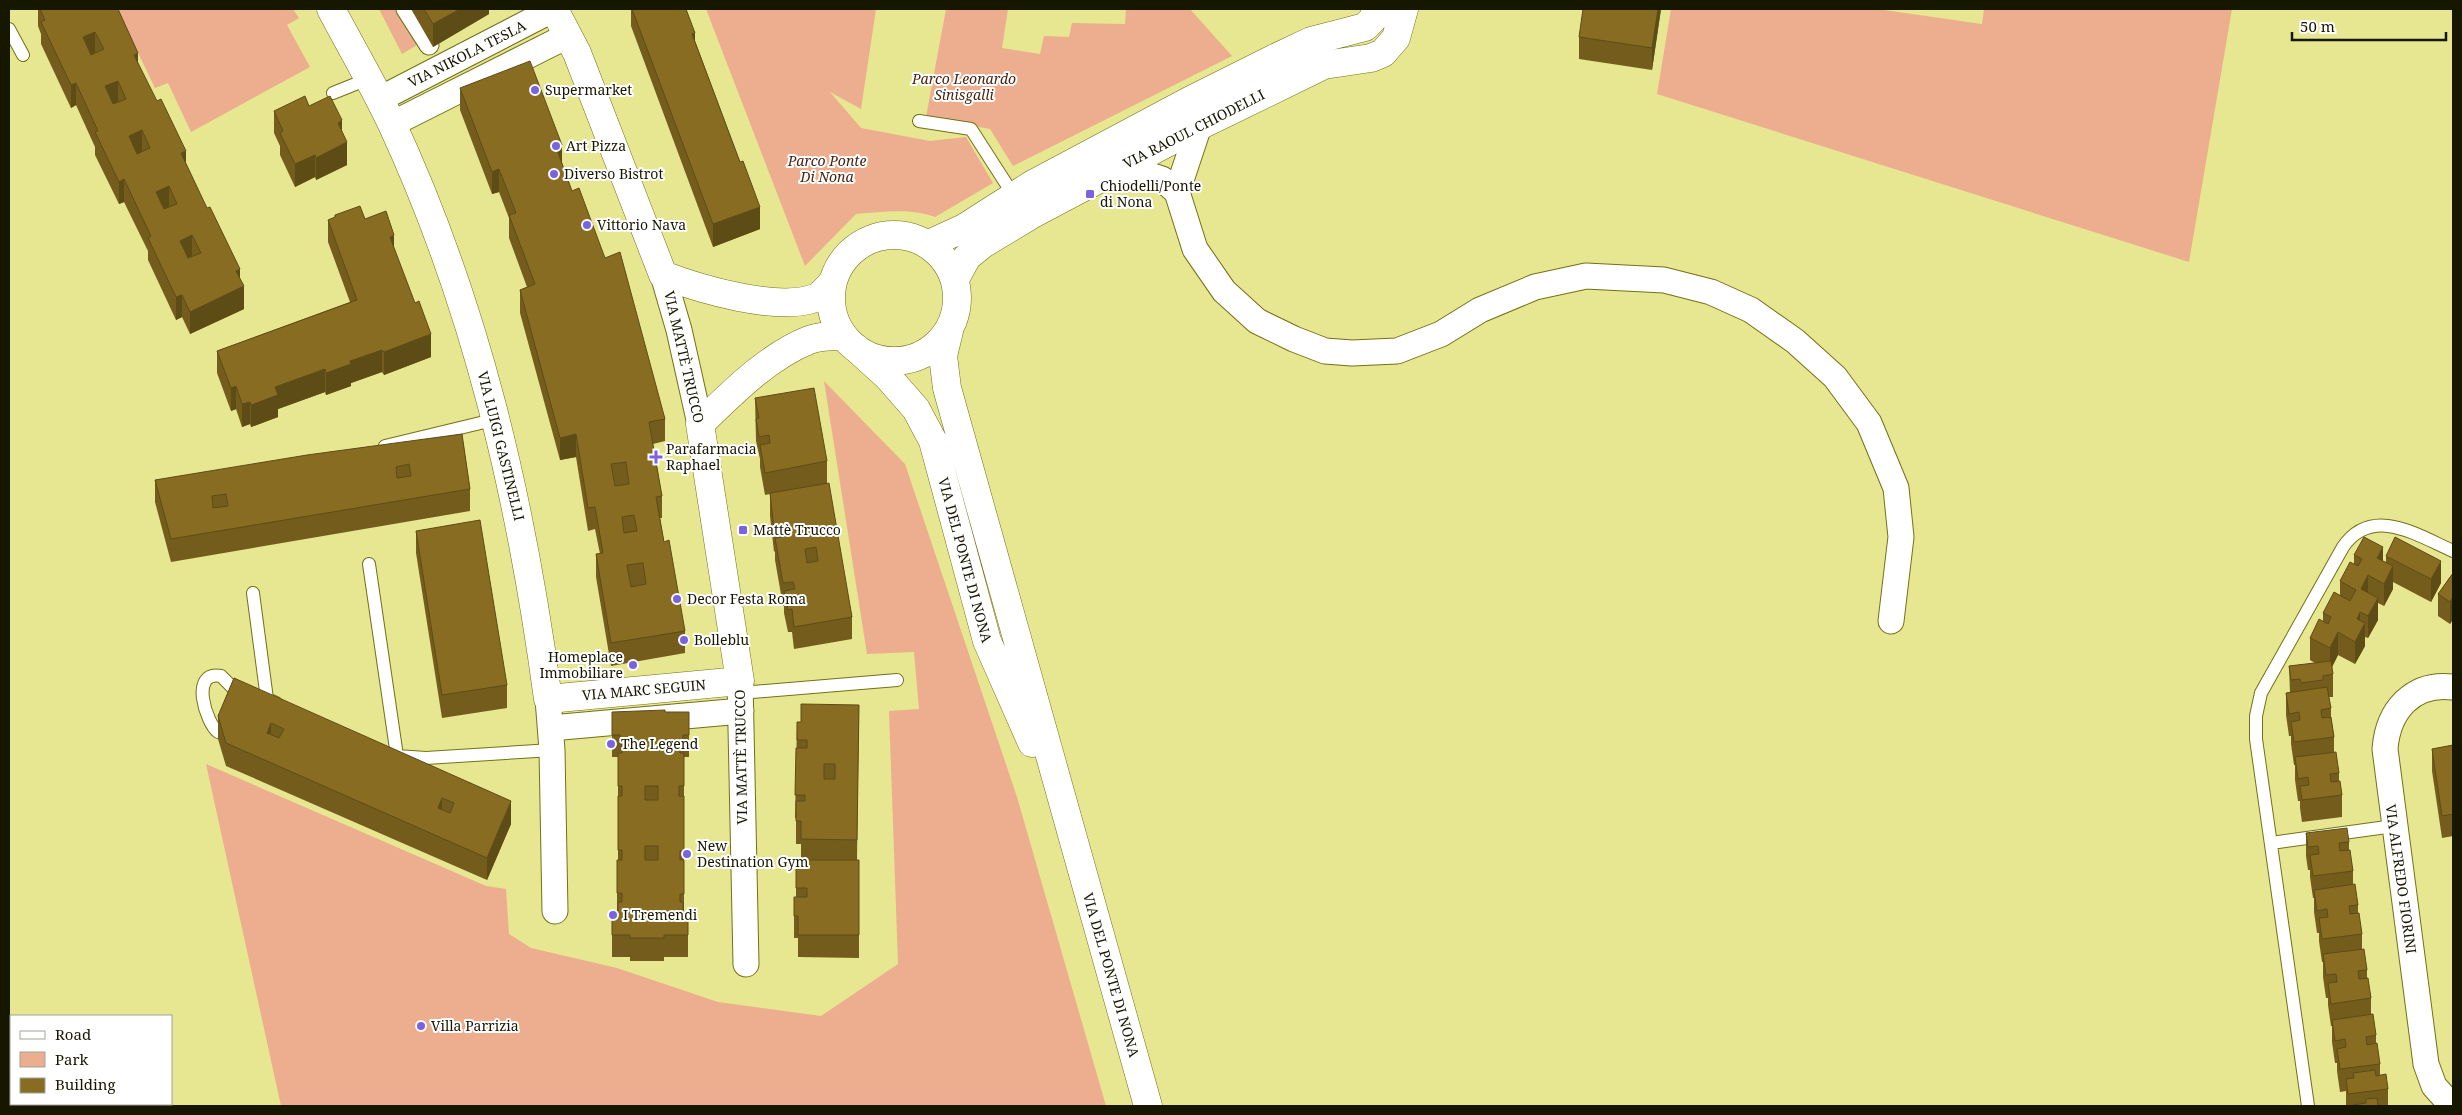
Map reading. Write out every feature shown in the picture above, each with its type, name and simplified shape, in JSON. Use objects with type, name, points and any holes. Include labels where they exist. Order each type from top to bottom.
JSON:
[{"type":"main road","name":"VIA LUIGI GASTINELLI","points":[[331,9],[392,124],[444,253],[489,389],[525,552],[548,700]]},
{"type":"main road","name":"VIA MATTÈ TRUCCO","points":[[554,9],[577,53],[663,275]]},
{"type":"main road","name":"VIA RAOUL CHIODELLI","points":[[928,244],[964,228],[1014,196],[1186,102],[1298,47],[1326,36],[1365,28],[1373,19],[1376,9]]},
{"type":"main road","name":"VIA RAOUL CHIODELLI","points":[[955,279],[967,257],[983,244],[1119,168],[1310,70],[1338,61],[1371,58],[1383,53],[1396,38],[1404,9]]},
{"type":"main road","points":[[700,424],[742,385],[783,354],[810,339],[849,342],[880,359],[906,360],[923,354],[937,344],[949,331],[956,314],[958,297],[955,279],[945,259],[928,244],[913,237],[896,234],[878,236],[862,243],[849,253],[838,267],[832,283],[830,301],[834,319],[849,342]]},
{"type":"main road","points":[[663,275],[693,286],[754,300],[796,303],[817,298],[832,283]]},
{"type":"main road","name":"VIA DEL PONTE DI NONA","points":[[949,331],[943,356],[945,378],[1148,1106]]},
{"type":"main road","name":"VIA DEL PONTE DI NONA","points":[[849,342],[887,376],[916,409],[933,441],[986,641],[1075,844]]},
{"type":"main road","name":"VIA MATTÈ TRUCCO","points":[[700,424],[741,695]]},
{"type":"main road","name":"VIA MARC SEGUIN","points":[[548,700],[741,695]]},
{"type":"street","points":[[406,9],[428,45]]},
{"type":"street","name":"VIA NIKOLA TESLA","points":[[374,89],[554,9]]},
{"type":"street","name":"VIA NIKOLA TESLA","points":[[392,124],[568,36]]},
{"type":"street","points":[[1177,192],[1199,126]]},
{"type":"street","points":[[1119,168],[1141,172],[1162,179],[1177,192],[1195,249],[1224,291],[1257,321],[1294,340],[1325,351],[1352,353],[1398,351],[1441,334],[1480,310],[1535,287],[1586,276],[1664,280],[1712,292],[1751,310],[1795,342],[1835,377],[1869,422],[1896,488],[1901,537],[1891,621]]},
{"type":"street","name":"VIA MATTÈ TRUCCO","points":[[663,275],[679,330],[700,424]]},
{"type":"street","name":"VIA ALFREDO FIORINI","points":[[2452,1106],[2434,1086],[2426,1064],[2385,755],[2386,736],[2393,715],[2403,701],[2418,691],[2431,687],[2453,687]]},
{"type":"street","name":"VIA MATTÈ TRUCCO","points":[[741,695],[746,964]]},
{"type":"street","name":"VIA MARC SEGUIN","points":[[552,739],[741,695]]},
{"type":"street","name":"VIA LUIGI GASTINELLI","points":[[548,700],[552,739],[555,911]]},
{"type":"lane","points":[[9,29],[23,55]]},
{"type":"lane","points":[[333,93],[374,89]]},
{"type":"lane","points":[[919,121],[971,129],[1014,196]]},
{"type":"lane","points":[[372,449],[497,419]]},
{"type":"lane","points":[[2308,1106],[2256,739],[2259,700],[2265,682],[2343,546],[2359,530],[2380,524],[2395,527],[2453,551]]},
{"type":"lane","points":[[369,564],[393,755],[426,758],[552,739]]},
{"type":"lane","points":[[253,592],[268,700]]},
{"type":"lane","points":[[218,732],[213,728],[209,720],[202,686],[210,675],[221,676],[237,691],[284,707]]},
{"type":"lane","points":[[741,695],[897,680]]},
{"type":"lane","points":[[2271,842],[2394,826]]},
{"type":"green space","points":[[117,9],[293,9],[299,18],[287,25],[310,67],[191,132],[168,83],[155,88]]},
{"type":"green space","points":[[379,9],[398,9],[419,44],[402,54]]},
{"type":"green space","name":"Parco Ponte Di Nona","points":[[706,9],[876,9],[861,109],[830,92],[861,128],[930,141],[966,137],[993,183],[935,217],[916,212],[856,214],[805,266]]},
{"type":"green space","name":"Parco Leonardo Sinisgalli","points":[[946,9],[1008,9],[1002,48],[1040,54],[1044,36],[1069,37],[1072,23],[1125,24],[1126,9],[1190,9],[1232,56],[1013,166],[990,129],[926,117]]},
{"type":"green space","points":[[1671,9],[1877,9],[1982,24],[1984,9],[2232,9],[2189,262],[1657,94]]},
{"type":"green space","points":[[824,381],[905,464],[1017,797],[1106,1106],[281,1106],[206,764],[486,886],[506,889],[509,934],[531,948],[617,968],[718,1002],[821,1016],[898,964],[889,711],[919,709],[914,652],[867,654]]},
{"type":"building","points":[[40,9],[118,9],[138,53],[134,55],[157,101],[161,99],[186,151],[181,153],[207,208],[210,207],[240,269],[236,271],[244,286],[190,312],[182,295],[176,297],[148,238],[151,236],[124,179],[119,182],[95,132],[98,131],[76,83],[71,85],[41,22],[45,20]],"holes":[[[95,32],[104,49],[91,55],[83,37]],[[118,81],[126,99],[113,104],[105,86]],[[142,130],[150,148],[137,154],[129,136]],[[169,186],[177,204],[164,209],[156,192]],[[192,235],[201,253],[188,258],[180,241]]]},
{"type":"building","points":[[424,9],[460,9],[433,24]]},
{"type":"building","points":[[632,9],[686,9],[695,33],[692,34],[740,162],[743,161],[760,207],[713,224]]},
{"type":"building","points":[[1583,9],[1658,9],[1652,48],[1579,37]]},
{"type":"building","points":[[530,61],[562,145],[556,147],[572,191],[579,188],[605,258],[620,252],[665,419],[649,422],[662,496],[656,497],[664,542],[669,540],[685,631],[611,643],[596,554],[603,553],[595,507],[588,508],[576,434],[560,438],[520,290],[535,284],[509,215],[516,213],[499,169],[492,172],[460,88]],"holes":[[[626,462],[629,484],[615,486],[611,464]],[[634,515],[637,531],[624,533],[622,517]],[[643,563],[646,584],[631,587],[627,565]]]},
{"type":"building","points":[[305,96],[309,106],[330,96],[342,120],[338,123],[347,142],[316,158],[315,155],[295,164],[280,133],[283,131],[274,111]]},
{"type":"building","points":[[360,206],[365,219],[386,211],[394,235],[390,237],[415,303],[419,301],[431,334],[384,352],[382,350],[350,361],[351,364],[326,373],[325,369],[275,387],[278,395],[251,405],[250,402],[242,404],[236,386],[231,388],[217,351],[357,300],[328,220],[335,217],[335,215]]},
{"type":"building","points":[[814,388],[827,461],[765,473],[760,445],[770,443],[769,435],[759,437],[756,419],[759,418],[755,398]]},
{"type":"building","points":[[462,434],[470,489],[171,539],[155,480],[307,455]],"holes":[[[409,464],[411,476],[397,478],[396,467]],[[226,494],[228,506],[213,508],[212,496]]]},
{"type":"building","points":[[829,483],[852,617],[794,627],[792,609],[788,610],[784,591],[795,589],[793,582],[783,583],[775,538],[786,536],[785,527],[774,529],[770,493]],"holes":[[[816,547],[818,561],[807,563],[805,549]]]},
{"type":"building","points":[[480,520],[507,685],[442,695],[416,531]]},
{"type":"building","points":[[2364,537],[2383,547],[2377,558],[2393,566],[2384,584],[2368,575],[2361,589],[2378,598],[2368,616],[2360,612],[2357,619],[2365,623],[2355,642],[2338,632],[2330,648],[2310,638],[2319,619],[2328,624],[2331,617],[2323,613],[2334,592],[2350,601],[2356,590],[2340,581],[2350,562],[2358,566],[2362,559],[2354,555]]},
{"type":"building","points":[[2395,537],[2441,561],[2431,579],[2386,556]]},
{"type":"building","points":[[2453,573],[2453,597],[2450,602],[2438,594]]},
{"type":"building","points":[[2331,661],[2333,674],[2323,676],[2323,680],[2301,683],[2300,679],[2291,680],[2289,666]]},
{"type":"building","points":[[234,678],[511,801],[487,858],[226,743],[218,716]],"holes":[[[271,723],[284,729],[279,738],[267,733]],[[442,798],[454,803],[450,813],[438,808]]]},
{"type":"building","points":[[2327,687],[2331,708],[2321,710],[2322,718],[2331,717],[2334,737],[2294,742],[2291,722],[2300,720],[2299,712],[2289,714],[2286,693]]},
{"type":"building","points":[[801,704],[859,705],[857,840],[801,839],[801,821],[796,821],[796,801],[805,801],[805,795],[795,795],[796,748],[807,748],[807,740],[797,740],[797,722],[801,722]],"holes":[[[824,764],[835,764],[835,779],[824,779]]]},
{"type":"building","points":[[665,710],[665,712],[689,712],[689,735],[683,735],[683,745],[680,745],[680,753],[684,753],[684,786],[679,786],[679,796],[684,796],[684,851],[680,851],[680,860],[684,860],[684,894],[680,894],[680,902],[683,902],[683,912],[688,912],[688,935],[664,935],[664,938],[630,938],[630,935],[612,935],[612,911],[618,911],[618,902],[622,902],[622,893],[617,893],[617,860],[622,860],[622,850],[618,850],[618,796],[622,796],[622,786],[618,786],[618,753],[622,753],[622,744],[620,744],[620,735],[612,735],[612,712]],"holes":[[[645,786],[658,786],[658,800],[645,800]],[[645,846],[658,846],[658,860],[645,860]]]},
{"type":"building","points":[[2453,745],[2453,814],[2442,816],[2432,749]]},
{"type":"building","points":[[2336,752],[2339,773],[2330,774],[2331,782],[2340,781],[2342,795],[2302,800],[2300,786],[2309,785],[2308,777],[2298,779],[2295,757]]},
{"type":"building","points":[[2347,828],[2349,842],[2339,843],[2340,851],[2350,850],[2353,871],[2313,876],[2310,855],[2319,854],[2318,846],[2308,847],[2306,833]]},
{"type":"building","points":[[796,860],[859,860],[859,935],[798,935],[798,916],[794,916],[794,897],[807,897],[807,888],[796,888]]},
{"type":"building","points":[[2355,884],[2358,905],[2349,906],[2350,914],[2359,913],[2362,934],[2322,939],[2319,918],[2328,917],[2327,909],[2317,911],[2314,890]]},
{"type":"building","points":[[2364,949],[2367,970],[2358,971],[2359,979],[2368,978],[2371,998],[2331,1004],[2328,983],[2337,982],[2336,974],[2326,975],[2323,954]]},
{"type":"building","points":[[2373,1014],[2376,1035],[2366,1037],[2367,1045],[2377,1043],[2380,1064],[2340,1069],[2337,1049],[2346,1047],[2345,1039],[2335,1041],[2332,1020]]},
{"type":"building","points":[[2375,1070],[2376,1076],[2386,1074],[2388,1089],[2348,1094],[2346,1079],[2354,1078],[2353,1073]]},
{"type":"building","points":[[2377,1098],[2378,1106],[2353,1106],[2366,1103],[2366,1099]]},
{"type":"place","name":"Supermarket","points":[[535,90]]},
{"type":"place","name":"Art Pizza","points":[[556,146]]},
{"type":"place","name":"Diverso Bistrot","points":[[554,174]]},
{"type":"place","name":"Chiodelli/Ponte di Nona","points":[[1090,194]]},
{"type":"place","name":"Vittorio Nava","points":[[587,225]]},
{"type":"place","name":"Parafarmacia Raphael","points":[[656,457]]},
{"type":"place","name":"Mattè Trucco","points":[[743,530]]},
{"type":"place","name":"Decor Festa Roma","points":[[677,599]]},
{"type":"place","name":"Bolleblu","points":[[684,640]]},
{"type":"place","name":"Homeplace Immobiliare","points":[[633,665]]},
{"type":"place","name":"The Legend","points":[[611,744]]},
{"type":"place","name":"New Destination Gym","points":[[687,854]]},
{"type":"place","name":"I Tremendi","points":[[613,915]]},
{"type":"place","name":"Villa Parrizia","points":[[421,1026]]}]
